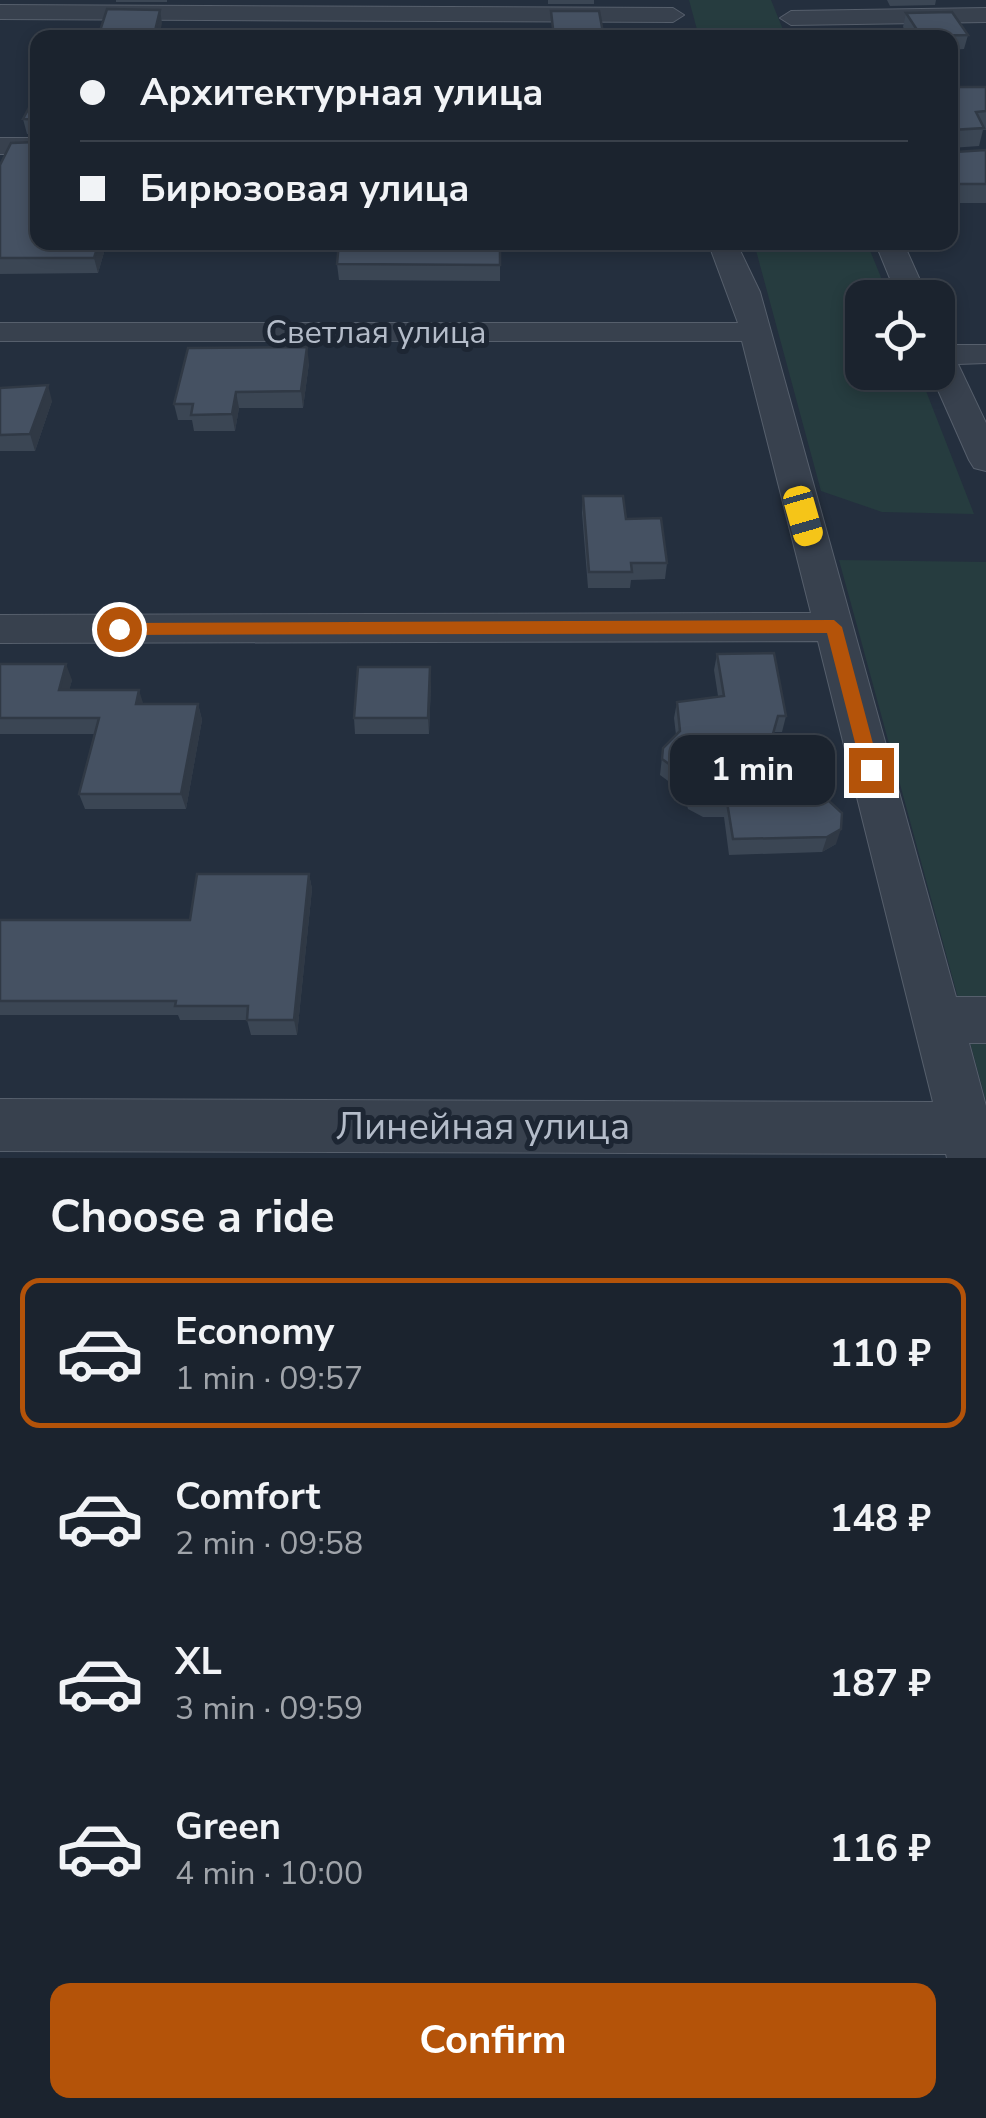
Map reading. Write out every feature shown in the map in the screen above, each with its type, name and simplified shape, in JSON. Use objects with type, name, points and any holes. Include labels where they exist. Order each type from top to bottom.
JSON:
[{"type":"street","points":[[0,12],[673,17]]},
{"type":"street","points":[[792,18],[986,15]]},
{"type":"street","points":[[0,146],[30,146]]},
{"type":"street","points":[[726,250],[745,292],[752,332],[970,1143]]},
{"type":"street","points":[[892,250],[905,280]]},
{"type":"street","name":"Светлая улица","points":[[0,332],[752,332]]},
{"type":"street","points":[[955,355],[986,354]]},
{"type":"street","points":[[954,390],[986,460]]},
{"type":"street","points":[[0,629],[834,627]]},
{"type":"street","points":[[936,1020],[986,1020]]},
{"type":"street","name":"Линейная улица","points":[[0,1125],[970,1143]]},
{"type":"green space","points":[[689,0],[771,0],[783,30],[697,30]]},
{"type":"green space","points":[[756,250],[870,250],[882,280],[845,280],[845,390],[926,390],[974,514],[882,512],[821,491]]},
{"type":"green space","points":[[839,560],[986,562],[986,1101],[856,622]]},
{"type":"building","points":[[107,9],[160,10],[155,30],[100,30]]},
{"type":"building","points":[[551,11],[599,11],[603,30],[553,30]]},
{"type":"building","points":[[952,12],[968,35],[958,35],[958,30],[917,30],[906,13]]},
{"type":"building","points":[[958,87],[986,87],[986,111],[976,112],[984,128],[958,130]]},
{"type":"building","points":[[30,142],[30,250],[96,250],[94,258],[0,258],[0,165],[11,143]]},
{"type":"building","points":[[986,150],[986,184],[958,184],[958,152]]},
{"type":"building","points":[[338,250],[500,250],[500,265],[337,264]]},
{"type":"building","points":[[307,347],[301,391],[236,392],[232,414],[191,415],[193,404],[174,404],[188,348]]},
{"type":"building","points":[[48,385],[30,434],[0,435],[0,388]]},
{"type":"building","points":[[583,496],[623,496],[626,519],[661,518],[667,563],[631,563],[632,572],[589,572]]},
{"type":"building","points":[[774,653],[786,716],[778,716],[769,748],[772,762],[753,798],[829,801],[842,813],[841,829],[827,837],[733,839],[727,802],[706,802],[691,793],[686,776],[662,759],[663,748],[680,731],[677,702],[724,696],[717,654]]},
{"type":"building","points":[[0,664],[66,664],[59,690],[139,690],[136,704],[198,704],[181,794],[79,794],[99,718],[0,718]]},
{"type":"building","points":[[358,667],[430,667],[428,718],[354,718]]},
{"type":"building","points":[[197,874],[309,874],[294,1020],[247,1020],[248,1006],[175,1006],[176,1001],[0,1001],[0,920],[190,920]]},
{"type":"route","points":[[119,629],[834,627],[871,770]]}]
